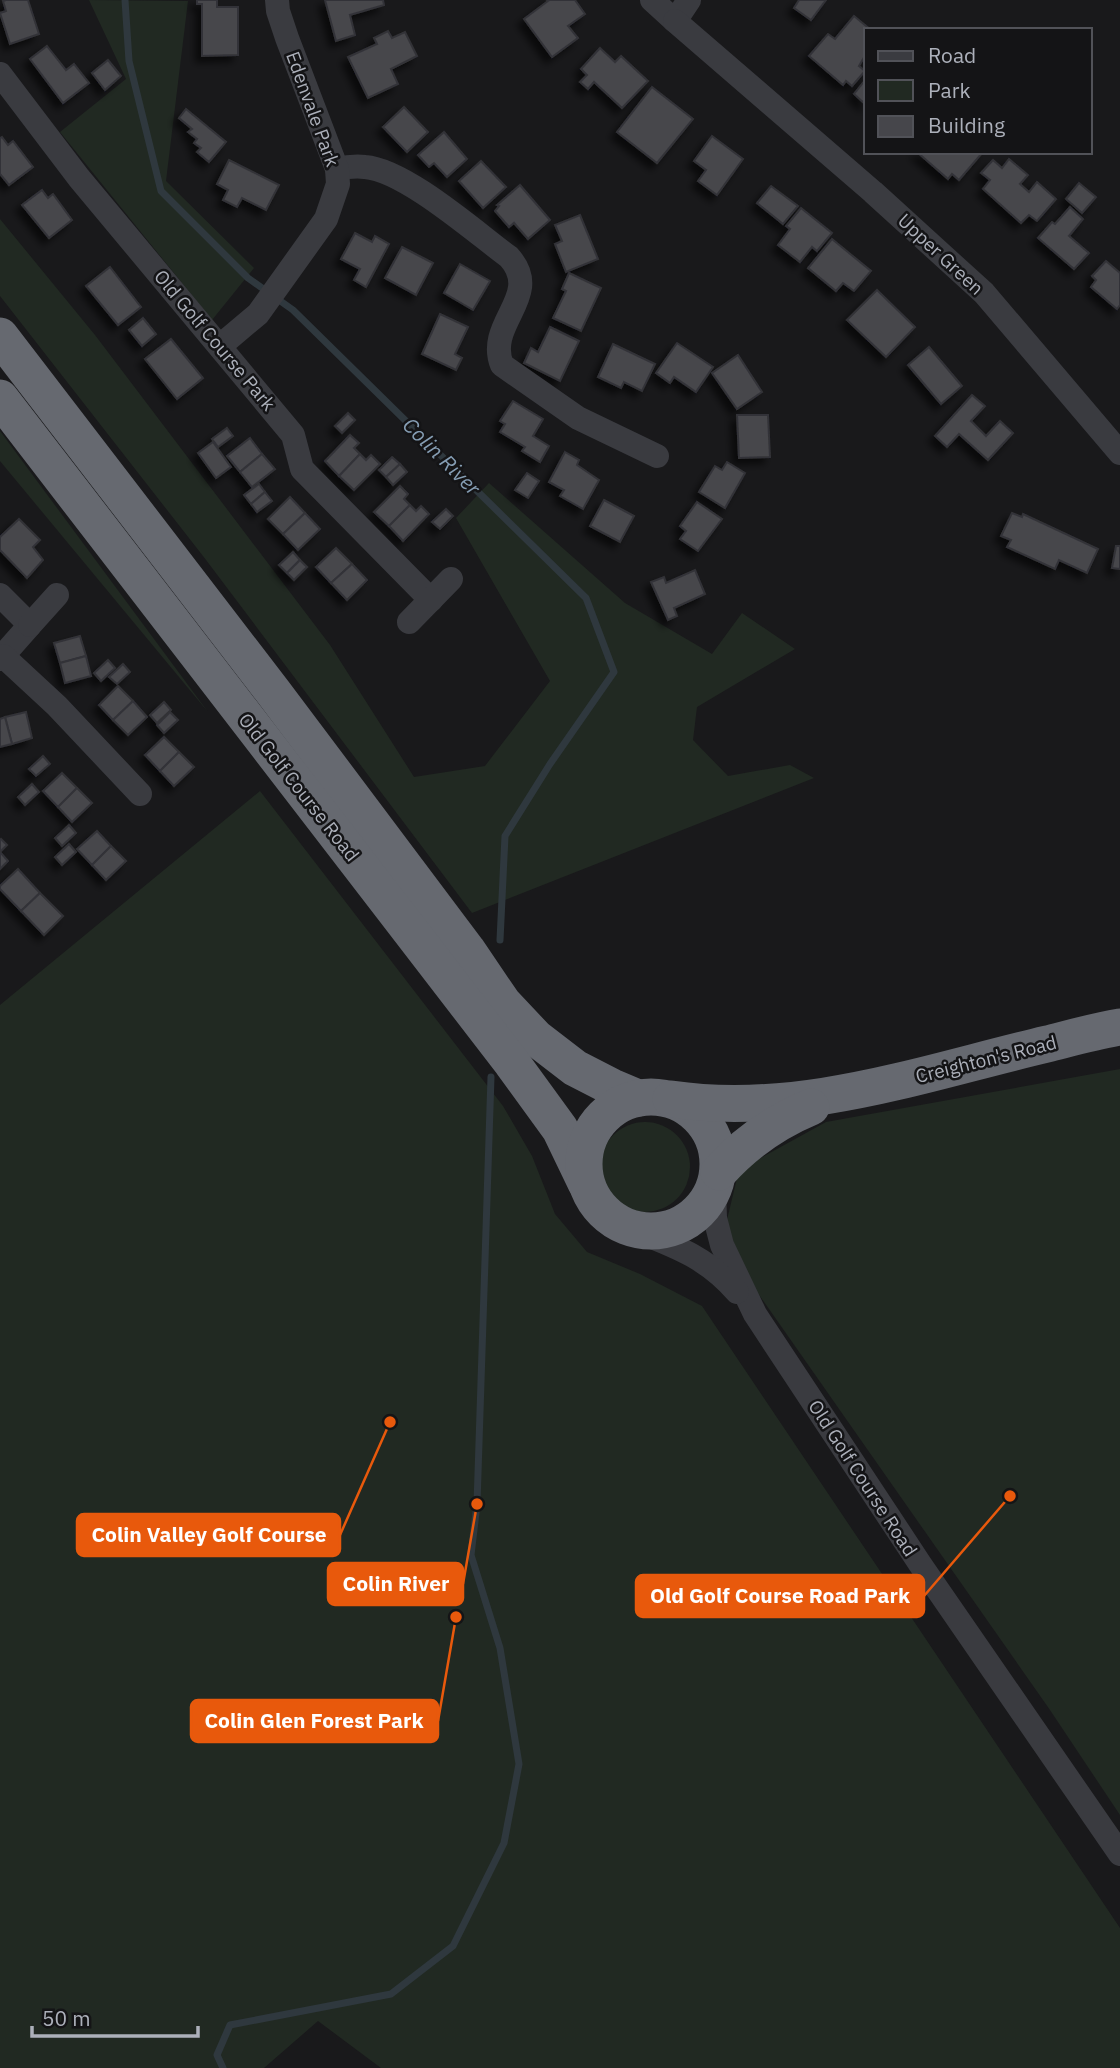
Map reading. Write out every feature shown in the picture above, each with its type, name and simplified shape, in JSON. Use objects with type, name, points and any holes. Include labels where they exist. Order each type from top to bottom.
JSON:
[{"type":"highway","name":"Old Golf Course Road","points":[[0,335],[467,950],[541,1023],[591,1063],[658,1098]]},
{"type":"highway","name":"Old Golf Course Road","points":[[0,398],[512,1063],[560,1129],[586,1184]]},
{"type":"highway","name":"Creighton's Road","points":[[658,1098],[705,1104],[807,1100],[852,1093],[1120,1027]]},
{"type":"highway","name":"Creighton's Road","points":[[717,1180],[737,1152],[769,1128],[807,1109],[852,1093]]},
{"type":"highway","points":[[658,1098],[689,1108],[703,1120],[713,1137],[718,1154],[717,1180],[706,1205],[690,1219],[671,1229],[650,1232],[629,1228],[610,1218],[596,1203],[586,1184],[583,1163],[587,1142],[597,1124],[611,1109],[658,1098]]},
{"type":"street","name":"Edenvale Park","points":[[220,346],[252,320],[291,269],[326,219],[338,184],[337,169],[287,38],[277,0]]},
{"type":"street","name":"Upper Green","points":[[652,0],[984,293],[1120,453]]},
{"type":"street","points":[[675,21],[689,0]]},
{"type":"street","name":"Old Golf Course Park","points":[[0,74],[79,178],[293,435],[302,469],[431,600]]},
{"type":"street","points":[[337,169],[366,166],[393,175],[509,257],[522,278],[519,296],[498,346],[502,365],[578,418],[657,456]]},
{"type":"street","points":[[409,622],[451,579]]},
{"type":"street","points":[[0,594],[30,625]]},
{"type":"street","points":[[57,595],[1,657],[57,706],[140,794]]},
{"type":"street","name":"Old Golf Course Road","points":[[717,1180],[715,1218],[722,1245],[755,1314],[920,1564],[1120,1854]]},
{"type":"street","points":[[629,1228],[701,1259],[723,1276],[755,1314]]},
{"type":"green space","points":[[89,0],[188,1],[166,181],[254,268],[212,320],[60,132],[126,79]]},
{"type":"green space","points":[[0,219],[95,335],[330,645],[414,777],[485,766],[550,681],[456,518],[489,483],[625,603],[712,654],[742,613],[795,649],[697,707],[693,740],[728,776],[790,765],[814,778],[472,913],[203,556],[0,296]]},
{"type":"green space","points":[[0,431],[208,712],[0,461]]},
{"type":"green space","points":[[260,791],[503,1106],[532,1156],[555,1214],[587,1252],[640,1274],[702,1306],[1120,1928],[1120,2068],[381,2068],[318,2021],[264,2068],[0,2068],[0,1005]]},
{"type":"green space","points":[[1120,1069],[1120,1815],[1050,1710],[750,1282],[726,1224],[739,1170],[826,1122]]},
{"type":"green space","points":[[645,1122],[662,1125],[677,1135],[687,1150],[690,1167],[687,1184],[677,1199],[662,1209],[645,1212],[628,1209],[613,1199],[603,1184],[600,1167],[603,1150],[613,1135],[628,1125]]},
{"type":"building","points":[[28,0],[39,34],[10,44],[0,13],[6,11],[3,1]]},
{"type":"building","points":[[197,0],[217,0],[217,7],[238,7],[238,55],[202,56],[202,4],[197,4]]},
{"type":"building","points":[[325,0],[383,0],[384,5],[350,15],[355,35],[336,41]]},
{"type":"building","points":[[547,0],[575,0],[585,14],[568,26],[578,38],[552,57],[524,19]]},
{"type":"building","points":[[799,0],[826,0],[811,20],[794,8]]},
{"type":"building","points":[[854,16],[869,28],[864,28],[864,57],[859,66],[864,72],[852,86],[846,81],[843,85],[809,56],[828,34],[835,39]]},
{"type":"building","points":[[388,31],[392,38],[405,32],[417,56],[391,69],[398,84],[368,98],[348,57],[377,44],[374,38]]},
{"type":"building","points":[[47,46],[66,70],[74,64],[89,83],[63,103],[30,59]]},
{"type":"building","points":[[600,48],[615,62],[621,56],[648,81],[622,108],[594,82],[588,89],[580,82],[587,75],[581,69]]},
{"type":"building","points":[[108,60],[121,76],[105,90],[92,73]]},
{"type":"building","points":[[864,82],[864,103],[854,94]]},
{"type":"building","points":[[652,87],[693,119],[657,163],[617,132]]},
{"type":"building","points":[[404,107],[428,132],[407,152],[383,127]]},
{"type":"building","points":[[186,109],[226,142],[209,162],[197,152],[201,148],[194,143],[197,139],[188,132],[192,129],[179,118]]},
{"type":"building","points":[[444,132],[467,159],[447,177],[434,163],[429,167],[418,155]]},
{"type":"building","points":[[712,136],[743,159],[717,195],[698,181],[706,170],[694,161]]},
{"type":"building","points":[[2,137],[8,145],[13,141],[33,167],[9,185],[0,174]]},
{"type":"building","points":[[919,154],[981,154],[959,180],[952,174],[948,179]]},
{"type":"building","points":[[1009,159],[1028,175],[1020,184],[1029,192],[1037,182],[1056,199],[1037,221],[1029,215],[1021,223],[983,189],[990,180],[981,173],[993,160],[1002,168]]},
{"type":"building","points":[[229,160],[279,185],[266,210],[242,198],[237,207],[223,200],[228,190],[217,184]]},
{"type":"building","points":[[481,161],[506,187],[483,208],[459,181]]},
{"type":"building","points":[[1079,183],[1096,197],[1082,213],[1066,199]]},
{"type":"building","points":[[520,185],[550,220],[528,239],[514,223],[509,227],[495,211],[499,206],[497,205]]},
{"type":"building","points":[[771,186],[798,206],[783,224],[757,203]]},
{"type":"building","points":[[42,190],[48,198],[53,194],[72,220],[49,238],[22,205]]},
{"type":"building","points":[[1070,207],[1083,219],[1069,236],[1089,253],[1074,269],[1038,238]]},
{"type":"building","points":[[801,208],[832,233],[817,251],[812,247],[800,262],[778,245],[790,229],[786,226]]},
{"type":"building","points":[[580,215],[598,259],[566,272],[555,244],[562,241],[555,225]]},
{"type":"building","points":[[355,233],[372,242],[375,236],[389,244],[366,287],[354,280],[360,269],[341,259]]},
{"type":"building","points":[[832,239],[871,271],[854,291],[843,283],[836,291],[808,268]]},
{"type":"building","points":[[402,247],[433,263],[416,295],[385,278]]},
{"type":"building","points":[[1106,261],[1120,273],[1120,305],[1117,309],[1091,287],[1096,280],[1092,276]]},
{"type":"building","points":[[460,264],[490,281],[473,310],[444,293]]},
{"type":"building","points":[[110,267],[141,307],[118,325],[86,286]]},
{"type":"building","points":[[569,273],[601,288],[581,331],[553,318],[566,291],[562,289]]},
{"type":"building","points":[[877,290],[915,327],[886,357],[847,320]]},
{"type":"building","points":[[440,314],[468,327],[455,354],[462,358],[456,370],[422,354]]},
{"type":"building","points":[[143,318],[156,334],[142,346],[129,330]]},
{"type":"building","points":[[550,327],[579,341],[560,381],[524,363],[531,348],[538,352]]},
{"type":"building","points":[[171,339],[203,378],[177,399],[145,359]]},
{"type":"building","points":[[677,343],[713,367],[696,392],[674,377],[670,383],[656,373]]},
{"type":"building","points":[[613,344],[655,364],[642,391],[624,382],[621,388],[598,377]]},
{"type":"building","points":[[929,347],[962,386],[941,404],[908,365]]},
{"type":"building","points":[[738,355],[762,392],[737,409],[712,373]]},
{"type":"building","points":[[972,395],[985,406],[971,421],[986,436],[1000,421],[1013,433],[988,460],[959,434],[947,447],[935,436]]},
{"type":"building","points":[[513,401],[543,419],[533,436],[549,446],[540,462],[522,451],[525,447],[500,432],[505,424],[500,421]]},
{"type":"building","points":[[348,413],[355,420],[342,433],[335,426]]},
{"type":"building","points":[[737,415],[768,415],[770,457],[739,458]]},
{"type":"building","points":[[227,428],[233,436],[218,447],[212,439]]},
{"type":"building","points":[[350,435],[359,443],[354,448],[360,454],[339,476],[325,461]]},
{"type":"building","points":[[250,438],[262,454],[240,472],[227,456]]},
{"type":"building","points":[[213,442],[231,467],[216,478],[198,453]]},
{"type":"building","points":[[565,452],[579,460],[577,465],[599,480],[583,509],[560,496],[564,490],[549,482]]},
{"type":"building","points":[[262,454],[275,469],[252,487],[240,472]]},
{"type":"building","points":[[360,454],[366,460],[371,455],[380,464],[354,490],[339,476]]},
{"type":"building","points":[[392,457],[400,464],[386,477],[379,470]]},
{"type":"building","points":[[727,462],[745,473],[725,508],[699,492],[715,466],[722,470]]},
{"type":"building","points":[[400,464],[407,472],[393,485],[386,477]]},
{"type":"building","points":[[527,473],[539,481],[528,498],[515,490]]},
{"type":"building","points":[[259,484],[265,492],[251,504],[244,495]]},
{"type":"building","points":[[400,486],[408,494],[404,499],[410,505],[389,526],[374,512]]},
{"type":"building","points":[[265,492],[272,501],[257,512],[251,504]]},
{"type":"building","points":[[290,497],[305,513],[283,534],[268,519]]},
{"type":"building","points":[[604,500],[634,516],[620,542],[590,526]]},
{"type":"building","points":[[697,502],[722,519],[698,551],[680,539],[686,531],[680,526]]},
{"type":"building","points":[[410,505],[416,511],[421,506],[429,514],[403,541],[389,526]]},
{"type":"building","points":[[446,509],[453,516],[440,529],[432,522]]},
{"type":"building","points":[[305,513],[320,529],[298,550],[283,534]]},
{"type":"building","points":[[1012,513],[1022,517],[1023,514],[1098,549],[1087,573],[1059,560],[1055,569],[1007,547],[1011,540],[1001,536]]},
{"type":"building","points":[[19,519],[40,540],[33,547],[43,560],[27,578],[0,550],[0,537]]},
{"type":"building","points":[[1116,546],[1120,546],[1120,569],[1112,568]]},
{"type":"building","points":[[336,548],[352,564],[331,583],[316,567]]},
{"type":"building","points":[[293,552],[300,560],[287,573],[279,565]]},
{"type":"building","points":[[300,560],[307,567],[294,580],[287,573]]},
{"type":"building","points":[[352,564],[367,580],[347,600],[331,583]]},
{"type":"building","points":[[695,570],[705,594],[674,608],[677,616],[668,620],[651,582],[664,577],[666,583]]},
{"type":"building","points":[[80,636],[86,656],[60,663],[54,643]]},
{"type":"building","points":[[86,656],[91,676],[65,683],[60,663]]},
{"type":"building","points":[[108,660],[115,668],[101,681],[94,673]]},
{"type":"building","points":[[123,664],[130,672],[117,684],[109,677]]},
{"type":"building","points":[[118,686],[133,701],[113,720],[99,705]]},
{"type":"building","points":[[133,701],[147,717],[128,735],[113,720]]},
{"type":"building","points":[[164,702],[171,710],[157,723],[150,715]]},
{"type":"building","points":[[26,712],[32,738],[12,744],[5,717]]},
{"type":"building","points":[[170,712],[178,720],[164,733],[157,725]]},
{"type":"building","points":[[5,717],[12,744],[0,747],[0,719]]},
{"type":"building","points":[[164,737],[179,752],[160,771],[145,755]]},
{"type":"building","points":[[179,752],[194,767],[174,786],[160,771]]},
{"type":"building","points":[[43,756],[50,764],[36,776],[29,769]]},
{"type":"building","points":[[62,773],[77,788],[58,807],[43,791]]},
{"type":"building","points":[[32,784],[39,792],[25,805],[18,797]]},
{"type":"building","points":[[77,788],[92,803],[72,822],[58,807]]},
{"type":"building","points":[[69,825],[76,833],[62,846],[55,838]]},
{"type":"building","points":[[97,831],[111,846],[92,865],[77,849]]},
{"type":"building","points":[[0,840],[7,845],[0,852]]},
{"type":"building","points":[[69,844],[76,852],[62,865],[55,857]]},
{"type":"building","points":[[111,846],[126,861],[106,880],[92,865]]},
{"type":"building","points":[[0,852],[8,861],[0,869]]},
{"type":"building","points":[[18,869],[40,893],[21,911],[0,889]]},
{"type":"building","points":[[40,893],[63,916],[44,935],[21,911]]},
{"type":"waterway","name":"Colin River","points":[[125,0],[129,61],[161,191],[248,278],[293,310],[586,598],[614,672],[550,764],[505,836],[500,940]]},
{"type":"waterway","name":"Colin River","points":[[223,2068],[217,2055],[230,2025],[391,1994],[453,1946],[504,1843],[519,1764],[500,1648],[471,1555],[477,1504],[491,1077]]},
{"type":"place","name":"Colin Valley Golf Course","points":[[390,1422]]},
{"type":"place","name":"Old Golf Course Road Park","points":[[1010,1496]]},
{"type":"place","name":"Colin River","points":[[477,1504]]},
{"type":"place","name":"Colin Glen Forest Park","points":[[456,1617]]}]
